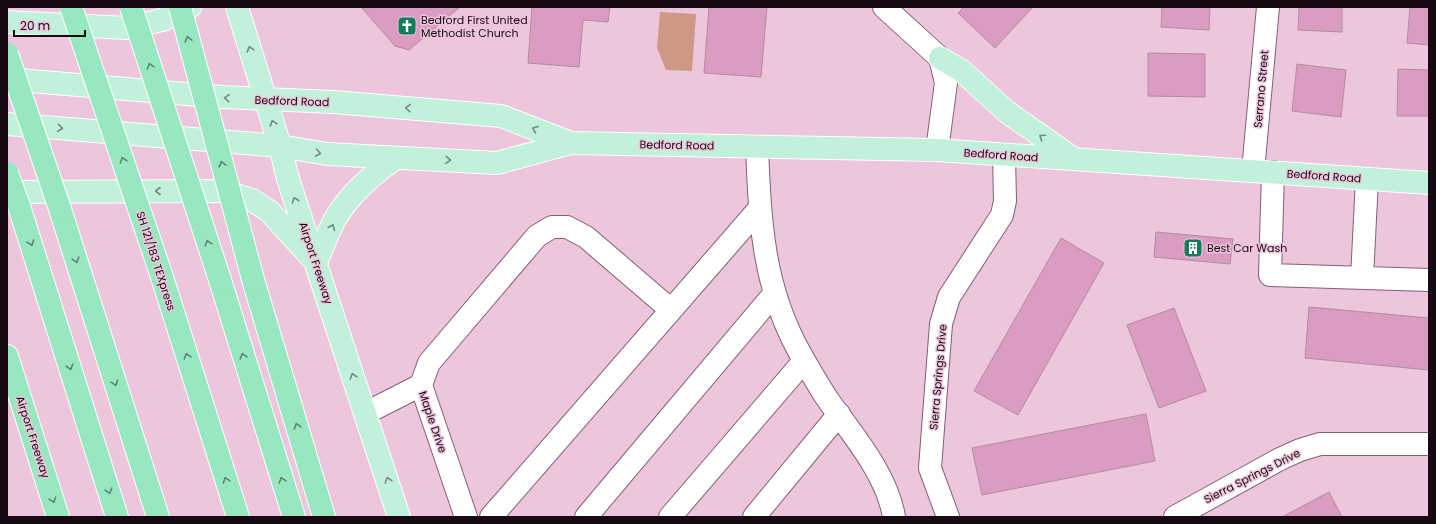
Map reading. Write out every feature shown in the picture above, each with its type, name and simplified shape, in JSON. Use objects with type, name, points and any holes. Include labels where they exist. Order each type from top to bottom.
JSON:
[{"type":"highway","name":"SH 121/183 TEXpress","points":[[71,7],[162,277],[238,517]]},
{"type":"highway","points":[[131,7],[220,280],[294,517]]},
{"type":"highway","points":[[180,7],[254,283],[324,517]]},
{"type":"highway","points":[[7,54],[60,209],[158,517]]},
{"type":"highway","points":[[7,173],[13,199],[117,517]]},
{"type":"highway","name":"Airport Freeway","points":[[7,356],[58,517]]},
{"type":"main road","points":[[7,22],[127,28],[162,20],[190,7]]},
{"type":"main road","name":"Airport Freeway","points":[[237,7],[280,146],[288,179],[399,517]]},
{"type":"main road","points":[[940,58],[962,71],[1007,112],[1074,159]]},
{"type":"main road","name":"Bedford Road","points":[[7,79],[266,100],[333,102],[501,116],[571,143]]},
{"type":"main road","name":"Bedford Road","points":[[7,124],[280,146],[327,154],[497,163],[571,143],[937,150],[1429,183]]},
{"type":"main road","points":[[13,199],[222,190],[252,200],[268,211],[316,263],[334,221],[350,199],[374,174],[396,158]]},
{"type":"street","points":[[884,7],[940,58],[946,83],[937,150]]},
{"type":"street","name":"Serrano Street","points":[[1268,7],[1263,172],[1270,275],[1362,278]]},
{"type":"street","points":[[757,147],[759,209],[764,251],[780,313],[804,361],[879,476],[892,506],[894,517]]},
{"type":"street","name":"Sierra Springs Drive","points":[[948,517],[930,468],[941,324],[949,298],[1002,215],[1005,201],[1004,155]]},
{"type":"street","points":[[1367,179],[1362,278],[1429,280]]},
{"type":"street","points":[[491,517],[759,209]]},
{"type":"street","points":[[421,385],[429,363],[537,236],[552,227],[567,227],[586,237],[671,310]]},
{"type":"street","points":[[586,517],[774,294]]},
{"type":"street","points":[[670,517],[804,361]]},
{"type":"street","name":"Maple Drive","points":[[366,413],[421,385],[466,517]]},
{"type":"street","points":[[754,517],[839,414]]},
{"type":"street","name":"Sierra Springs Drive","points":[[1175,517],[1280,459],[1306,448],[1320,444],[1429,444]]},
{"type":"shaded area","points":[[660,12],[696,14],[692,71],[666,70],[657,48]]},
{"type":"building","name":"Bedford First United Methodist Church","points":[[361,7],[460,7],[409,50],[395,46]]},
{"type":"building","points":[[532,7],[610,7],[608,22],[583,20],[579,67],[528,63]]},
{"type":"building","points":[[709,7],[767,7],[761,77],[704,73]]},
{"type":"building","points":[[964,7],[1033,7],[995,48],[958,13]]},
{"type":"building","points":[[1162,7],[1210,7],[1209,30],[1161,27]]},
{"type":"building","points":[[1299,7],[1342,7],[1342,32],[1298,30]]},
{"type":"building","points":[[1410,7],[1429,7],[1429,45],[1407,43]]},
{"type":"building","points":[[1148,53],[1205,54],[1205,97],[1148,96]]},
{"type":"building","points":[[1297,64],[1346,70],[1341,117],[1292,111]]},
{"type":"building","points":[[1398,69],[1429,70],[1429,116],[1397,116]]},
{"type":"building","name":"Best Car Wash","points":[[1156,232],[1233,239],[1230,264],[1154,257]]},
{"type":"building","points":[[1061,238],[1104,263],[1018,415],[974,391]]},
{"type":"building","points":[[1309,307],[1429,318],[1429,370],[1305,358]]},
{"type":"building","points":[[1174,308],[1206,391],[1159,408],[1127,325]]},
{"type":"building","points":[[1146,414],[1155,461],[982,495],[972,448]]},
{"type":"building","points":[[1329,492],[1342,517],[1282,517]]},
{"type":"place","name":"Bedford First United Methodist Church","points":[[407,26]]},
{"type":"place","name":"Best Car Wash","points":[[1193,248]]}]
